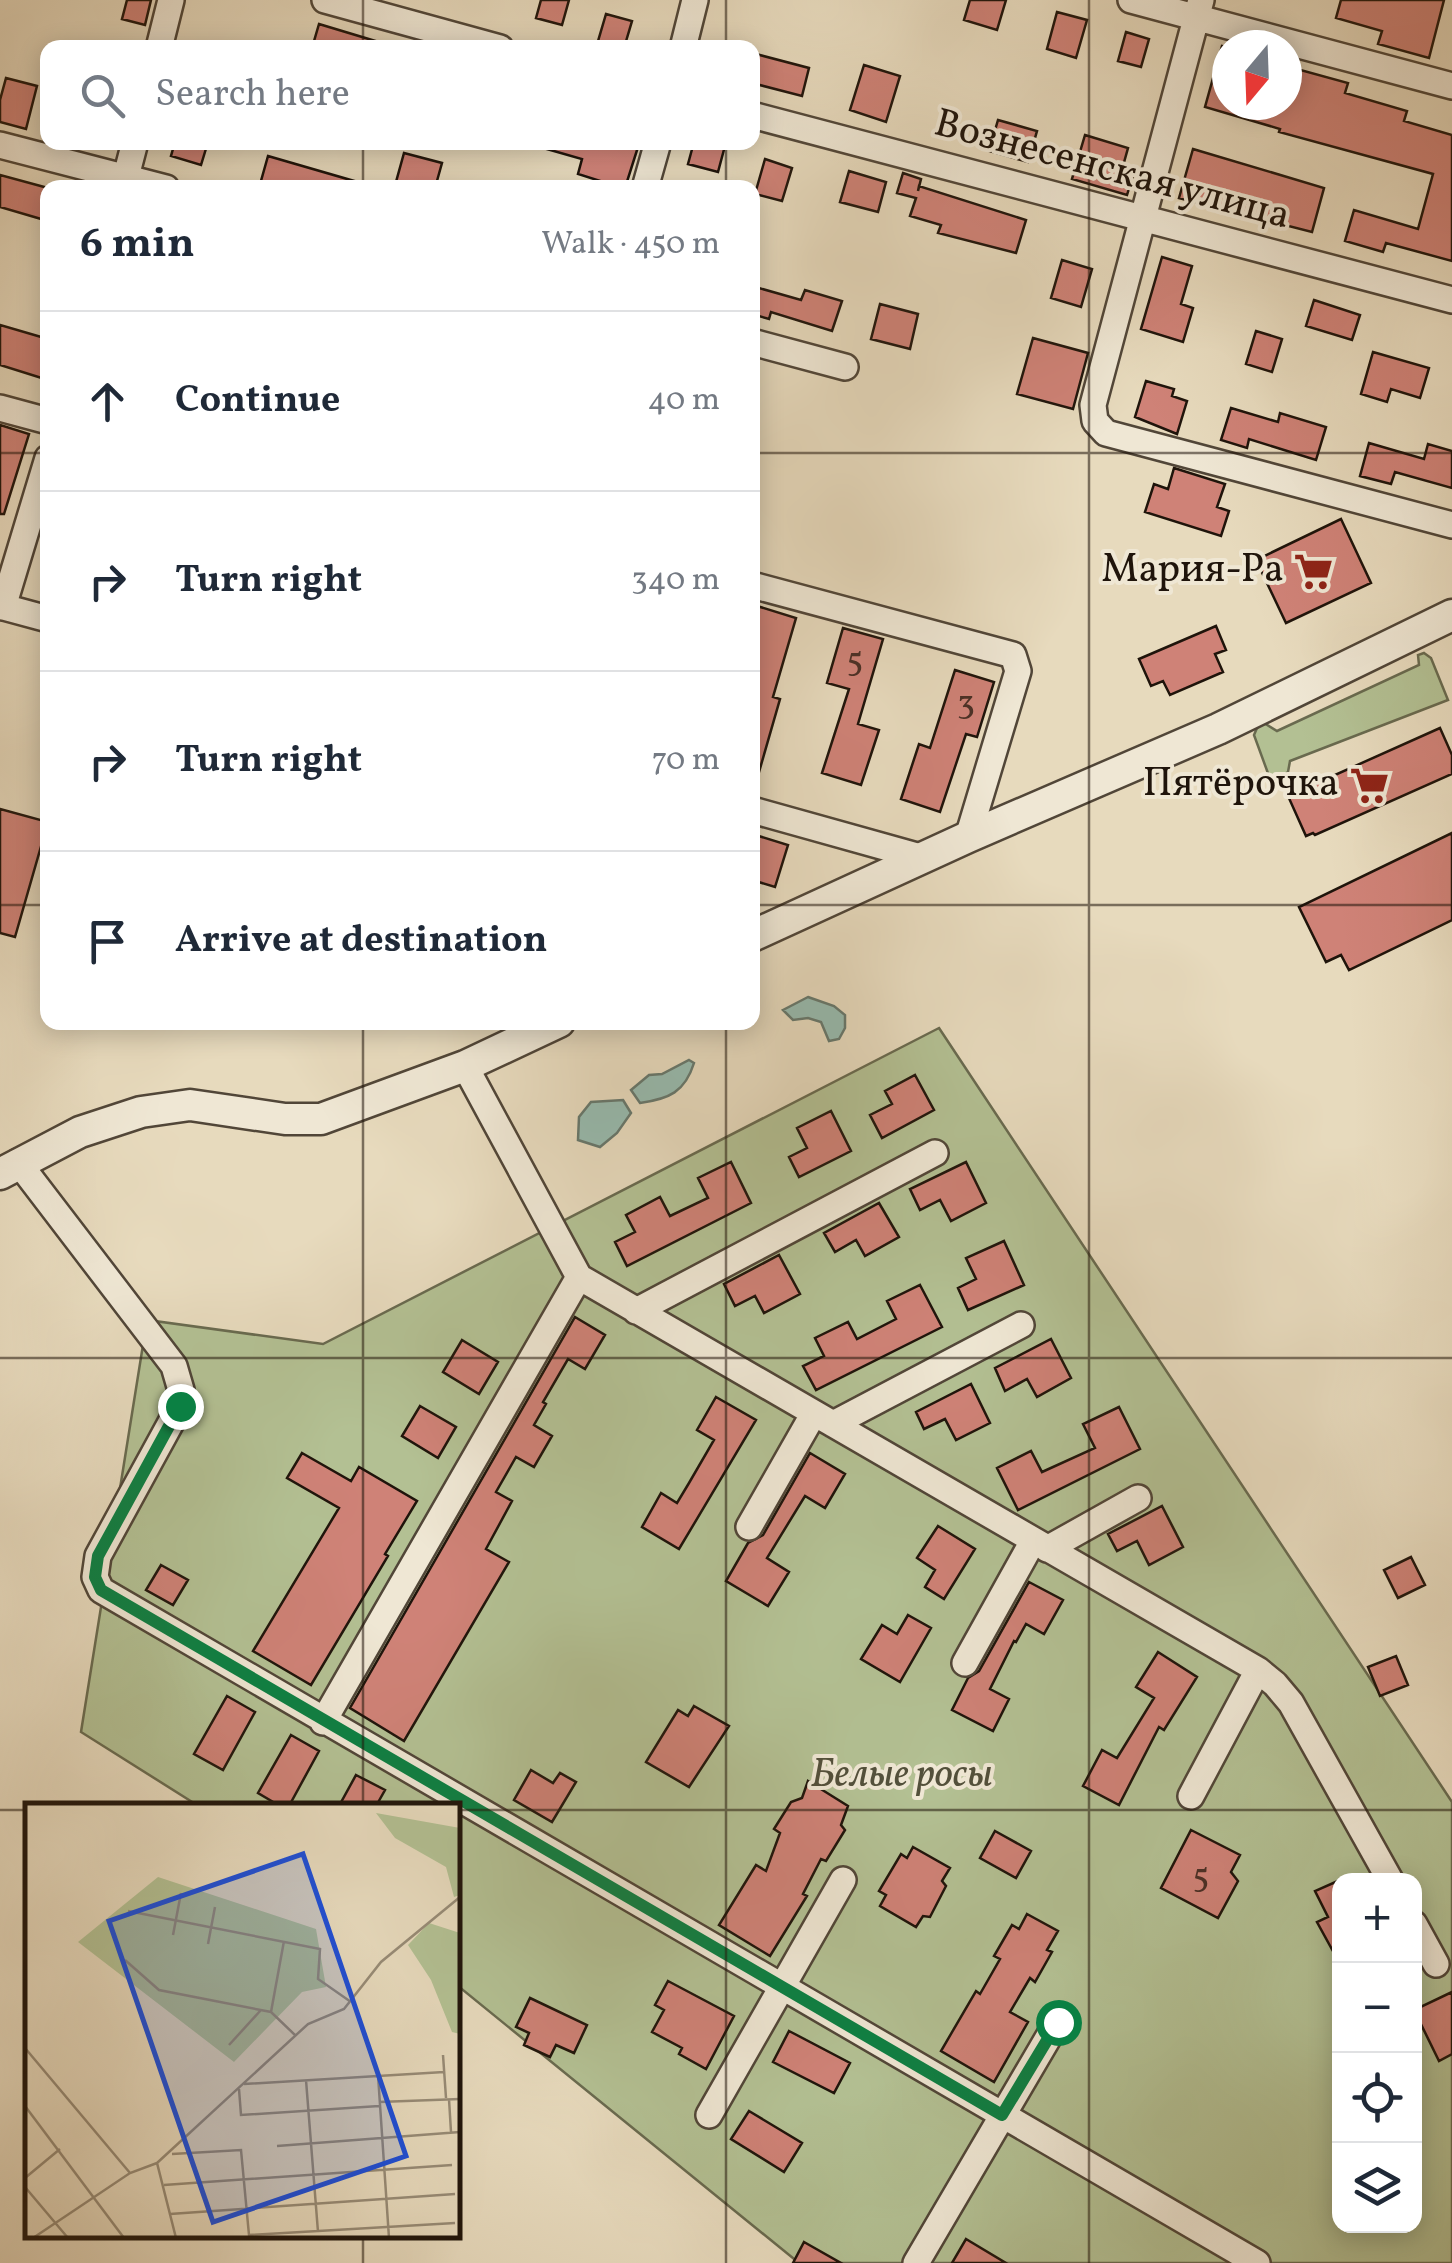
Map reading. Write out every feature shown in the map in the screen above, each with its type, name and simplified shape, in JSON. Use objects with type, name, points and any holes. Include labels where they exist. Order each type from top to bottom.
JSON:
[{"type":"street","points":[[161,40],[171,0]]},
{"type":"street","points":[[325,0],[471,40]]},
{"type":"street","points":[[685,40],[695,0]]},
{"type":"street","points":[[1131,0],[1199,9],[1452,86]]},
{"type":"street","points":[[1199,9],[1093,405],[1094,421],[1106,433],[1452,525]]},
{"type":"street","name":"Вознесенская улица","points":[[760,117],[1452,300]]},
{"type":"street","points":[[0,145],[118,180]]},
{"type":"street","points":[[126,180],[133,150]]},
{"type":"street","points":[[647,180],[656,150]]},
{"type":"street","points":[[760,344],[844,367]]},
{"type":"street","points":[[0,408],[40,419]]},
{"type":"street","points":[[40,484],[2,606],[40,616]]},
{"type":"street","points":[[760,587],[1012,655],[1018,671],[968,837]]},
{"type":"street","points":[[760,932],[1218,729],[1452,616]]},
{"type":"street","points":[[760,812],[924,858]]},
{"type":"street","points":[[542,1030],[466,1066],[322,1119],[190,1105],[141,1112],[80,1132],[9,1168],[174,1366],[181,1390],[180,1406],[98,1556],[95,1577],[101,1590],[1257,2263]]},
{"type":"street","points":[[466,1066],[579,1277],[1258,1670],[1291,1703],[1386,1873]]},
{"type":"street","points":[[636,1311],[935,1153]]},
{"type":"street","points":[[323,1722],[579,1277]]},
{"type":"street","points":[[748,1527],[823,1419],[1021,1325]]},
{"type":"street","points":[[965,1663],[1040,1545],[1138,1498]]},
{"type":"street","points":[[1191,1796],[1258,1670]]},
{"type":"street","points":[[709,2115],[842,1880]]},
{"type":"street","points":[[1422,1939],[1436,1964]]},
{"type":"street","points":[[916,2263],[1058,2022]]},
{"type":"green space","points":[[1424,653],[1431,658],[1448,700],[1290,761],[1288,772],[1275,779],[1269,776],[1254,735],[1257,728],[1264,723],[1277,731],[1419,665],[1418,655]]},
{"type":"green space","name":"Белые росы","points":[[939,1028],[1452,1802],[1452,2263],[799,2263],[460,1988],[460,1803],[194,1803],[81,1732],[147,1320],[323,1344]]},
{"type":"water","points":[[808,997],[834,1006],[845,1015],[845,1028],[839,1039],[829,1041],[821,1022],[808,1018],[793,1020],[783,1010]]},
{"type":"water","points":[[689,1060],[694,1063],[686,1081],[667,1096],[640,1103],[631,1090],[649,1075],[662,1074]]},
{"type":"water","points":[[623,1100],[631,1113],[617,1133],[600,1147],[578,1140],[579,1117],[591,1102]]},
{"type":"building","points":[[127,0],[151,0],[145,25],[122,19]]},
{"type":"building","points":[[541,0],[569,0],[562,25],[536,18]]},
{"type":"building","points":[[970,0],[1006,0],[997,30],[964,20]]},
{"type":"building","points":[[1341,0],[1444,0],[1429,58],[1378,44],[1382,31],[1336,18]]},
{"type":"building","points":[[1057,12],[1087,20],[1076,58],[1047,49]]},
{"type":"building","points":[[606,14],[632,21],[626,40],[598,40]]},
{"type":"building","points":[[319,24],[372,40],[314,40]]},
{"type":"building","points":[[1126,32],[1149,39],[1141,67],[1118,61]]},
{"type":"building","points":[[760,55],[809,68],[802,96],[760,85]]},
{"type":"building","points":[[864,65],[900,76],[886,122],[850,110]]},
{"type":"building","points":[[1302,70],[1348,83],[1345,93],[1407,111],[1404,121],[1452,135],[1452,261],[1386,243],[1383,252],[1345,241],[1354,210],[1418,229],[1433,174],[1279,132],[1280,129],[1249,120],[1302,120]]},
{"type":"building","points":[[6,78],[37,86],[26,129],[0,122]]},
{"type":"building","points":[[1212,82],[1212,109],[1205,107]]},
{"type":"building","points":[[998,120],[1037,131],[1028,162],[989,151]]},
{"type":"building","points":[[1085,135],[1128,148],[1123,166],[1135,169],[1127,195],[1072,179]]},
{"type":"building","points":[[1193,149],[1324,188],[1312,232],[1179,198]]},
{"type":"building","points":[[173,150],[206,150],[201,165],[171,156]]},
{"type":"building","points":[[550,150],[637,150],[628,180],[597,180],[578,174],[582,159]]},
{"type":"building","points":[[692,150],[724,150],[718,172],[688,164]]},
{"type":"building","points":[[404,153],[442,163],[437,180],[397,180]]},
{"type":"building","points":[[268,156],[351,180],[261,180]]},
{"type":"building","points":[[765,159],[792,168],[782,201],[760,195],[759,180]]},
{"type":"building","points":[[849,171],[886,182],[878,212],[840,202]]},
{"type":"building","points":[[903,173],[921,179],[919,186],[1026,220],[1016,253],[938,233],[941,225],[910,216],[916,198],[897,193]]},
{"type":"building","points":[[0,175],[40,186],[40,219],[0,207]]},
{"type":"building","points":[[1162,257],[1192,266],[1181,304],[1193,308],[1183,342],[1141,329]]},
{"type":"building","points":[[1062,260],[1092,269],[1081,307],[1051,298]]},
{"type":"building","points":[[760,288],[801,300],[805,290],[842,301],[832,331],[771,312],[769,319],[760,316]]},
{"type":"building","points":[[1314,300],[1360,315],[1352,340],[1306,326]]},
{"type":"building","points":[[880,304],[918,314],[910,349],[871,339]]},
{"type":"building","points":[[0,325],[40,337],[40,378],[0,365]]},
{"type":"building","points":[[1256,331],[1282,339],[1272,372],[1246,364]]},
{"type":"building","points":[[1033,338],[1088,353],[1073,409],[1017,394]]},
{"type":"building","points":[[1373,352],[1429,368],[1420,398],[1391,389],[1387,402],[1361,394]]},
{"type":"building","points":[[1146,381],[1174,389],[1172,396],[1187,401],[1177,434],[1135,417]]},
{"type":"building","points":[[1231,408],[1278,422],[1280,413],[1326,427],[1316,460],[1249,439],[1247,448],[1221,440]]},
{"type":"building","points":[[0,425],[29,434],[4,514],[0,514]]},
{"type":"building","points":[[1369,443],[1424,459],[1428,444],[1452,451],[1452,488],[1395,472],[1391,484],[1360,476]]},
{"type":"building","points":[[1174,468],[1225,484],[1217,507],[1229,511],[1221,536],[1145,512],[1154,484],[1168,489]]},
{"type":"building","name":"Мария-Ра","points":[[1341,519],[1371,583],[1286,623],[1256,560]]},
{"type":"building","points":[[760,607],[796,618],[773,697],[780,699],[760,769]]},
{"type":"building","points":[[1216,626],[1226,650],[1215,654],[1223,672],[1170,695],[1163,681],[1151,686],[1139,659]]},
{"type":"building","points":[[843,628],[883,639],[858,724],[879,730],[861,785],[822,773],[849,689],[827,683]]},
{"type":"building","points":[[955,670],[994,682],[977,737],[966,734],[940,812],[901,799],[919,744],[930,748]]},
{"type":"building","name":"Пятёрочка","points":[[1440,728],[1452,755],[1452,774],[1306,836],[1288,796]]},
{"type":"building","points":[[0,809],[40,820],[40,850],[15,937],[0,933]]},
{"type":"building","points":[[1452,833],[1452,920],[1349,970],[1341,955],[1326,962],[1299,907]]},
{"type":"building","points":[[760,836],[788,845],[775,887],[760,882]]},
{"type":"building","points":[[915,1075],[934,1110],[882,1138],[870,1115],[892,1104],[885,1091]]},
{"type":"building","points":[[831,1111],[851,1151],[799,1177],[789,1157],[807,1148],[797,1128]]},
{"type":"building","points":[[731,1162],[751,1203],[627,1266],[615,1242],[635,1232],[626,1215],[660,1197],[670,1216],[708,1198],[698,1178]]},
{"type":"building","points":[[966,1162],[986,1203],[951,1221],[940,1200],[920,1210],[910,1189]]},
{"type":"building","points":[[879,1203],[899,1237],[865,1256],[856,1240],[835,1252],[824,1233]]},
{"type":"building","points":[[1004,1241],[1024,1285],[968,1310],[958,1288],[976,1279],[966,1258]]},
{"type":"building","points":[[779,1255],[800,1294],[764,1313],[755,1296],[735,1306],[724,1284]]},
{"type":"building","points":[[920,1285],[942,1327],[816,1390],[803,1366],[824,1356],[815,1338],[848,1322],[857,1339],[896,1319],[887,1301]]},
{"type":"building","points":[[575,1317],[605,1335],[585,1369],[568,1359],[543,1402],[546,1404],[534,1425],[552,1436],[534,1467],[516,1457],[496,1492],[512,1501],[486,1549],[509,1562],[404,1741],[350,1708]]},
{"type":"building","points":[[1051,1339],[1071,1378],[1037,1397],[1027,1379],[1005,1391],[995,1368]]},
{"type":"building","points":[[462,1340],[498,1362],[479,1394],[443,1372]]},
{"type":"building","points":[[971,1384],[990,1423],[956,1440],[945,1419],[924,1429],[916,1412]]},
{"type":"building","points":[[716,1397],[756,1420],[679,1549],[642,1527],[661,1493],[677,1503],[714,1440],[697,1430]]},
{"type":"building","points":[[420,1406],[456,1427],[438,1458],[402,1436]]},
{"type":"building","points":[[1119,1407],[1140,1449],[1018,1510],[997,1468],[1031,1451],[1042,1472],[1095,1448],[1083,1424]]},
{"type":"building","points":[[302,1453],[351,1481],[359,1467],[417,1501],[311,1685],[253,1651],[339,1508],[287,1478]]},
{"type":"building","points":[[810,1453],[845,1474],[825,1508],[805,1496],[767,1558],[789,1572],[768,1606],[726,1581],[748,1543],[763,1535]]},
{"type":"building","points":[[1162,1506],[1183,1547],[1149,1565],[1137,1541],[1117,1551],[1108,1534]]},
{"type":"building","points":[[938,1526],[975,1549],[944,1599],[925,1587],[935,1570],[917,1558]]},
{"type":"building","points":[[1411,1557],[1425,1585],[1398,1598],[1384,1570]]},
{"type":"building","points":[[161,1565],[188,1580],[173,1605],[146,1590]]},
{"type":"building","points":[[1029,1582],[1063,1600],[1044,1634],[1026,1624],[1014,1641],[990,1689],[1009,1699],[993,1731],[952,1710],[968,1678],[979,1671]]},
{"type":"building","points":[[908,1615],[931,1628],[900,1682],[861,1659],[882,1625],[897,1634]]},
{"type":"building","points":[[1158,1652],[1197,1677],[1164,1730],[1159,1727],[1119,1805],[1083,1786],[1102,1750],[1117,1758],[1154,1698],[1136,1687]]},
{"type":"building","points":[[1396,1656],[1408,1685],[1380,1696],[1368,1667]]},
{"type":"building","points":[[227,1696],[255,1712],[223,1770],[194,1754]]},
{"type":"building","points":[[694,1706],[729,1726],[689,1787],[646,1762],[678,1710],[688,1716]]},
{"type":"building","points":[[291,1735],[319,1751],[291,1803],[275,1803],[258,1793]]},
{"type":"building","points":[[531,1770],[553,1783],[560,1773],[576,1782],[552,1822],[514,1800]]},
{"type":"building","points":[[356,1775],[385,1790],[378,1803],[341,1803]]},
{"type":"building","points":[[808,1781],[848,1806],[841,1825],[845,1830],[826,1861],[821,1859],[803,1894],[807,1896],[770,1956],[719,1925],[756,1865],[766,1871],[780,1833],[774,1829],[791,1802],[802,1798]]},
{"type":"building","points":[[1191,1830],[1240,1855],[1231,1872],[1238,1881],[1218,1918],[1161,1888]]},
{"type":"building","points":[[995,1831],[1031,1851],[1016,1878],[980,1858]]},
{"type":"building","points":[[913,1847],[950,1868],[942,1881],[946,1886],[930,1917],[923,1916],[916,1927],[880,1906],[886,1895],[879,1891],[901,1854],[907,1858]]},
{"type":"building","points":[[1332,1884],[1332,1949],[1317,1922],[1328,1917],[1315,1891]]},
{"type":"building","points":[[1027,1914],[1058,1931],[1047,1950],[1052,1952],[1035,1982],[1030,1978],[1010,2012],[1028,2022],[994,2082],[941,2051],[1000,1959],[994,1956],[1012,1925],[1019,1929]]},
{"type":"building","points":[[668,1981],[734,2016],[706,2069],[679,2054],[682,2048],[652,2032],[664,2010],[655,2005]]},
{"type":"building","points":[[1452,1992],[1452,2054],[1439,2061],[1422,2026],[1422,2006]]},
{"type":"building","points":[[530,1998],[587,2025],[574,2053],[556,2045],[550,2057],[524,2045],[529,2033],[516,2027]]},
{"type":"building","points":[[789,2031],[850,2063],[834,2093],[773,2062]]},
{"type":"building","points":[[749,2111],[802,2143],[784,2172],[731,2139]]},
{"type":"building","points":[[966,2239],[1006,2263],[952,2263]]},
{"type":"building","points":[[804,2242],[841,2263],[793,2263]]},
{"type":"place","name":"Мария-Ра","points":[[1314,571]]},
{"type":"place","name":"Пятёрочка","points":[[1369,785]]},
{"type":"route","points":[[180,1406],[98,1556],[95,1577],[101,1590],[1002,2115],[1058,2022]]}]
